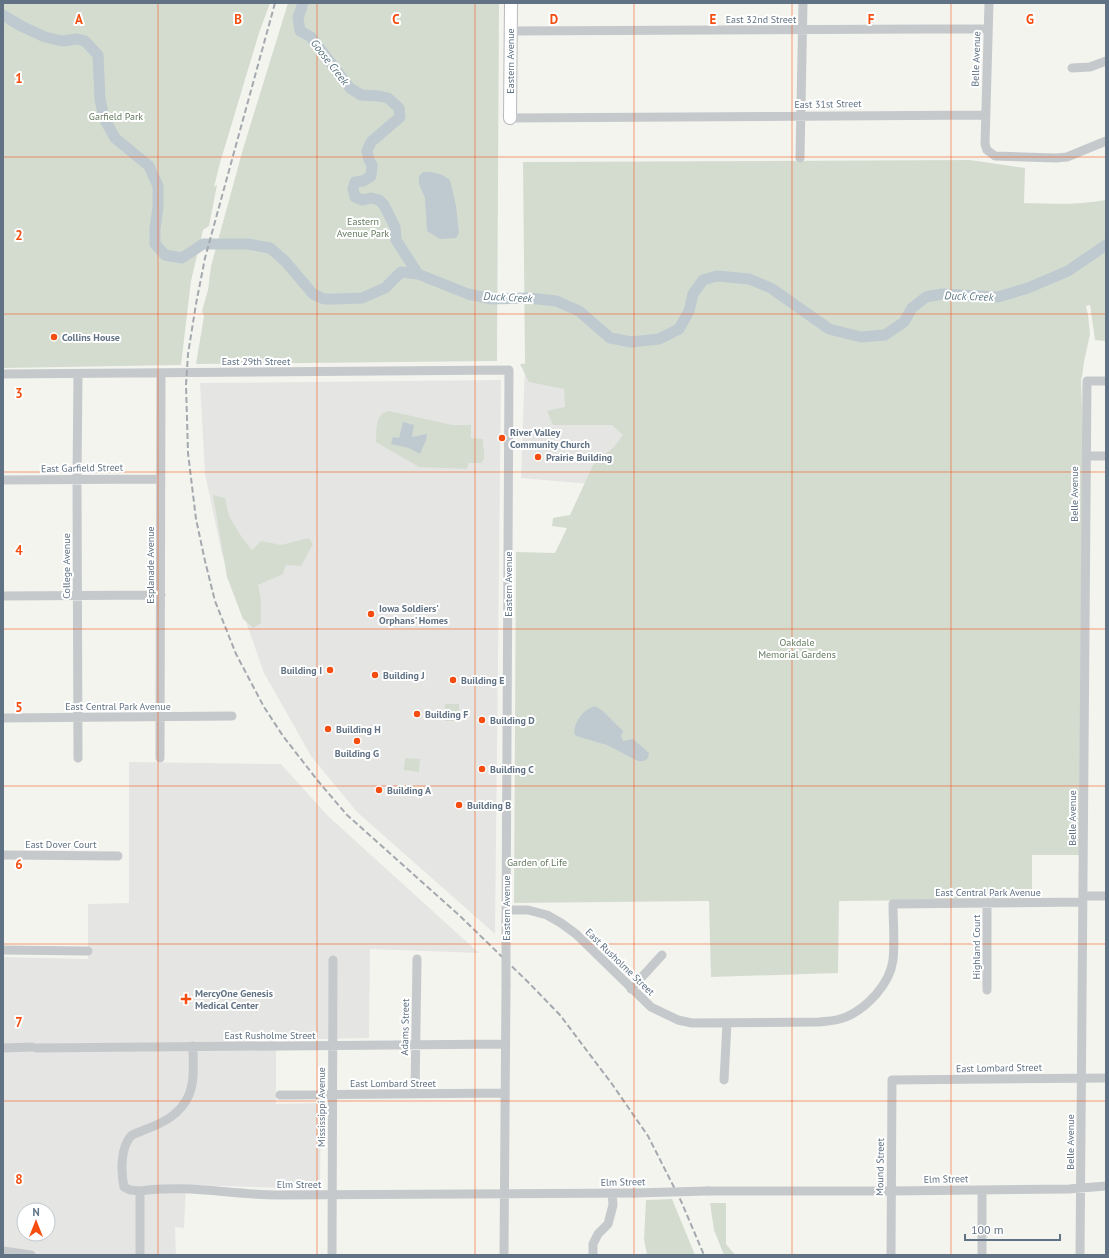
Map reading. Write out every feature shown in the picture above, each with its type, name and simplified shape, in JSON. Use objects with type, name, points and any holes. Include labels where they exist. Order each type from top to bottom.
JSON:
[{"type":"main road","name":"Eastern Avenue","points":[[510,118],[511,3]]},
{"type":"street","points":[[800,158],[803,3]]},
{"type":"street","name":"Belle Avenue","points":[[985,115],[989,3]]},
{"type":"street","name":"East 32nd Street","points":[[510,31],[988,29]]},
{"type":"street","points":[[1072,68],[1090,67],[1106,61]]},
{"type":"street","points":[[985,115],[985,144],[987,150],[995,156],[1056,158],[1067,156],[1106,141]]},
{"type":"street","name":"East 31st Street","points":[[510,118],[985,115]]},
{"type":"street","name":"East 29th Street","points":[[3,374],[509,370]]},
{"type":"street","name":"Eastern Avenue","points":[[504,1255],[509,370]]},
{"type":"street","name":"Esplanade Avenue","points":[[160,758],[161,373]]},
{"type":"street","name":"College Avenue","points":[[78,374],[78,758]]},
{"type":"street","name":"Belle Avenue","points":[[1080,1255],[1087,381],[1106,381]]},
{"type":"street","points":[[1086,456],[1106,456]]},
{"type":"street","name":"East Garfield Street","points":[[3,480],[160,479]]},
{"type":"street","points":[[3,596],[161,595]]},
{"type":"street","name":"East Central Park Avenue","points":[[3,718],[232,716]]},
{"type":"street","name":"East Dover Court","points":[[3,855],[118,856]]},
{"type":"street","name":"East Central Park Avenue","points":[[862,1007],[878,993],[884,985],[893,960],[893,904],[987,903],[1083,899],[1106,896]]},
{"type":"street","name":"Highland Court","points":[[987,903],[987,990]]},
{"type":"street","name":"East Rusholme Street","points":[[506,910],[528,910],[547,915],[560,923],[576,934],[651,1007],[678,1020],[692,1023],[835,1021],[846,1018],[862,1007]]},
{"type":"street","points":[[3,950],[88,951]]},
{"type":"street","points":[[631,989],[662,955]]},
{"type":"street","name":"Adams Street","points":[[415,1094],[417,959]]},
{"type":"street","name":"Mississippi Avenue","points":[[332,1255],[333,960]]},
{"type":"street","points":[[724,1080],[727,1023]]},
{"type":"street","name":"East Rusholme Street","points":[[3,1048],[505,1044]]},
{"type":"street","points":[[140,1255],[140,1191],[130,1190],[124,1187],[122,1178],[126,1144],[131,1135],[162,1124],[174,1116],[183,1105],[189,1094],[193,1080],[193,1046]]},
{"type":"street","name":"East Lombard Street","points":[[892,1080],[1106,1078]]},
{"type":"street","name":"Mound Street","points":[[891,1255],[892,1080]]},
{"type":"street","name":"East Lombard Street","points":[[280,1095],[505,1093]]},
{"type":"street","name":"Elm Street","points":[[140,1191],[157,1188],[271,1195],[332,1195],[1069,1189],[1106,1186]]},
{"type":"street","points":[[982,1190],[982,1255]]},
{"type":"street","points":[[593,1255],[593,1244],[598,1234],[608,1224],[613,1205],[612,1193]]},
{"type":"street","points":[[3,1251],[31,1255]]},
{"type":"shaded area","points":[[423,172],[438,173],[450,180],[456,206],[459,233],[456,238],[440,239],[427,231],[425,198],[419,184],[419,176]]},
{"type":"shaded area","points":[[525,363],[695,365],[694,400],[589,484],[521,478]]},
{"type":"shaded area","name":"Iowa Soldiers' Orphans' Homes","points":[[501,380],[495,934],[357,812],[311,756],[264,673],[222,554],[205,474],[200,383]]},
{"type":"shaded area","points":[[403,422],[414,425],[412,437],[427,434],[420,454],[409,448],[391,444],[393,437],[399,438]]},
{"type":"shaded area","points":[[595,706],[603,711],[623,731],[621,736],[623,741],[633,739],[649,753],[647,759],[644,761],[638,761],[607,745],[576,736],[574,733],[575,728],[580,716]]},
{"type":"shaded area","name":"MercyOne Genesis Medical Center","points":[[129,762],[281,764],[328,816],[479,953],[370,949],[369,1038],[276,1040],[276,1104],[321,1103],[320,1189],[186,1185],[184,1228],[175,1227],[176,1255],[3,1255],[3,957],[88,959],[88,904],[129,903]]},
{"type":"green space","name":"Garfield Park","points":[[3,3],[270,3],[259,33],[220,163],[214,187],[217,185],[209,226],[203,230],[191,281],[181,365],[3,368]]},
{"type":"green space","name":"Eastern Avenue Park","points":[[288,3],[499,3],[497,361],[196,364],[204,316],[202,311],[208,290],[211,266],[243,149]]},
{"type":"green space","name":"Oakdale Memorial Gardens","points":[[970,160],[1025,168],[1024,203],[1055,204],[1096,202],[1106,200],[1106,341],[1095,340],[1090,305],[1086,306],[1090,334],[1081,379],[1083,435],[1081,855],[1032,855],[1032,899],[839,901],[838,973],[711,977],[709,901],[514,903],[516,552],[555,553],[567,528],[552,526],[553,518],[570,515],[594,463],[614,447],[623,435],[612,425],[553,425],[547,411],[565,407],[564,389],[529,382],[520,364],[530,363],[525,363],[523,162]]},
{"type":"green space","points":[[389,411],[452,425],[471,425],[471,438],[483,439],[484,460],[482,460],[482,463],[468,463],[467,469],[419,467],[376,442],[377,423],[381,415]]},
{"type":"green space","points":[[213,495],[225,498],[229,516],[241,536],[252,550],[261,541],[281,545],[309,538],[313,544],[301,566],[286,565],[283,574],[258,585],[261,599],[261,623],[253,628],[243,619],[227,577]]},
{"type":"green space","points":[[445,704],[459,704],[459,721],[445,721]]},
{"type":"green space","points":[[405,758],[420,759],[419,772],[404,770]]},
{"type":"green space","points":[[672,1199],[695,1255],[647,1255],[644,1239],[646,1200]]},
{"type":"green space","points":[[710,1203],[726,1203],[726,1244],[735,1255],[724,1255],[714,1230]]},
{"type":"waterway","name":"Goose Creek","points":[[303,3],[298,18],[300,31],[311,37],[350,88],[361,95],[388,98],[399,108],[400,117],[371,142],[367,151],[372,165],[371,176],[363,181],[355,182],[353,189],[355,197],[363,200],[371,198],[379,200],[384,205],[395,227],[396,240],[418,274]]},
{"type":"waterway","name":"Duck Creek","points":[[3,15],[21,26],[45,37],[62,41],[77,39],[85,41],[98,55],[100,99],[104,118],[115,138],[149,166],[158,186],[155,244],[165,255],[182,258],[203,244],[248,244],[270,248],[285,261],[313,294],[324,299],[362,298],[385,288],[401,272],[418,274],[468,294],[492,299],[529,298],[556,301],[579,311],[610,338],[631,342],[659,339],[679,329],[689,311],[693,294],[703,280],[717,276],[749,279],[771,288],[829,329],[861,337],[885,335],[904,322],[912,308],[926,297],[942,294],[998,297],[1028,288],[1068,271],[1106,245]]},
{"type":"railway","points":[[275,3],[205,258],[188,354],[186,385],[188,453],[196,519],[215,601],[236,654],[264,707],[283,736],[318,781],[347,815],[461,917],[528,982],[560,1015],[612,1084],[648,1136],[681,1201],[704,1255]]},
{"type":"place","name":"Collins House","points":[[54,337]]},
{"type":"place","name":"River Valley Community Church","points":[[502,438]]},
{"type":"place","name":"Prairie Building","points":[[538,457]]},
{"type":"place","name":"Iowa Soldiers' Orphans' Homes","points":[[371,614]]},
{"type":"place","name":"Building I","points":[[330,670]]},
{"type":"place","name":"Building J","points":[[375,675]]},
{"type":"place","name":"Building E","points":[[453,680]]},
{"type":"place","name":"Building F","points":[[417,714]]},
{"type":"place","name":"Building D","points":[[482,720]]},
{"type":"place","name":"Building H","points":[[328,729]]},
{"type":"place","name":"Building G","points":[[357,741]]},
{"type":"place","name":"Building C","points":[[482,769]]},
{"type":"place","name":"Building A","points":[[379,790]]},
{"type":"place","name":"Building B","points":[[459,805]]},
{"type":"place","name":"MercyOne Genesis Medical Center","points":[[186,999]]},
{"type":"park label","name":"Garden of Life","points":[[537,862]]}]
